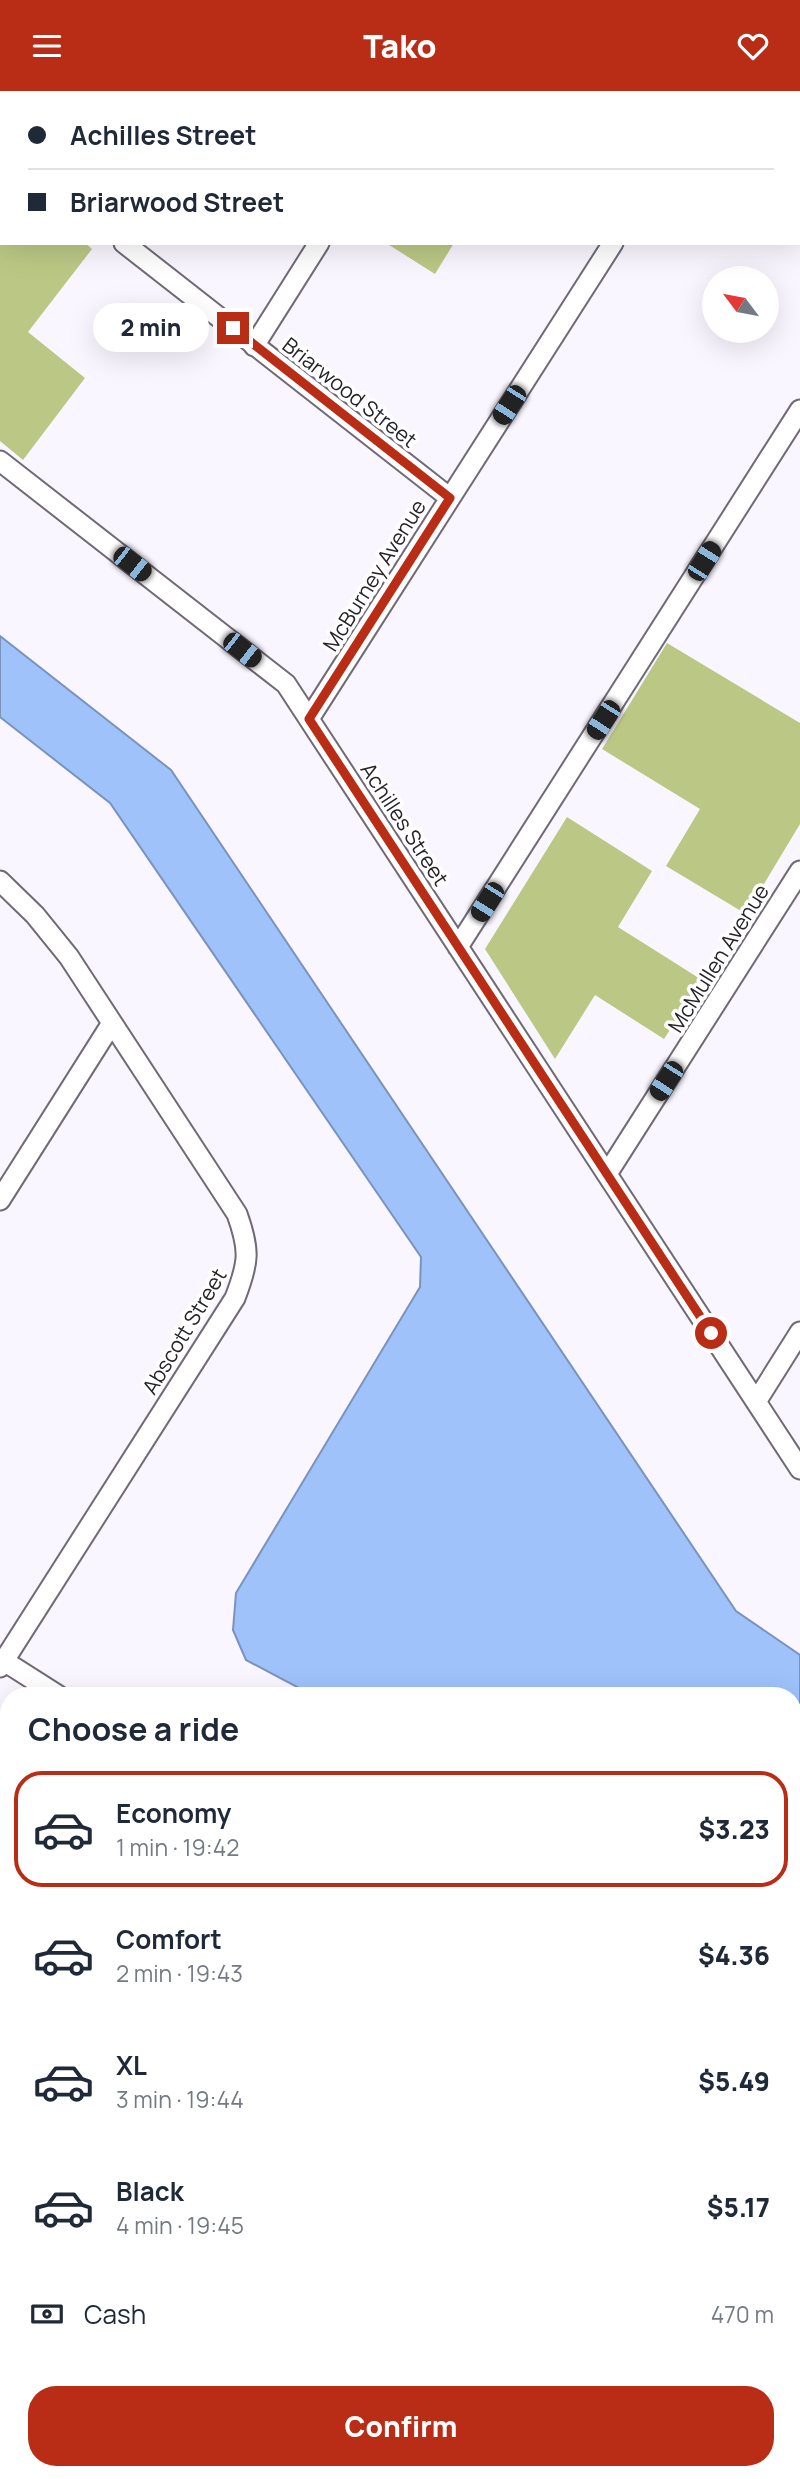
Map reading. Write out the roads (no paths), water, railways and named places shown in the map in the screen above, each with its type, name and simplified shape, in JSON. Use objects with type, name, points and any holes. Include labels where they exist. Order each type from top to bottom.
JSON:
[{"type":"street","name":"Briarwood Street","points":[[127,245],[450,498]]},
{"type":"street","points":[[254,345],[319,245]]},
{"type":"street","name":"McBurney Avenue","points":[[309,719],[612,245]]},
{"type":"street","points":[[458,947],[797,422]]},
{"type":"street","name":"Achilles Street","points":[[0,461],[286,684],[800,1469]]},
{"type":"street","name":"McMullen Avenue","points":[[607,1174],[800,871]]},
{"type":"street","name":"Abscott Street","points":[[0,881],[35,915],[69,957],[237,1214],[246,1240],[246,1268],[235,1298],[2,1664]]},
{"type":"street","points":[[0,1200],[112,1023]]},
{"type":"street","points":[[756,1402],[800,1332]]},
{"type":"street","points":[[2,1664],[43,1687]]},
{"type":"water","points":[[0,636],[171,770],[736,1611],[800,1655],[800,1687],[297,1687],[246,1660],[233,1630],[236,1593],[420,1287],[421,1257],[110,803],[0,717]]}]
